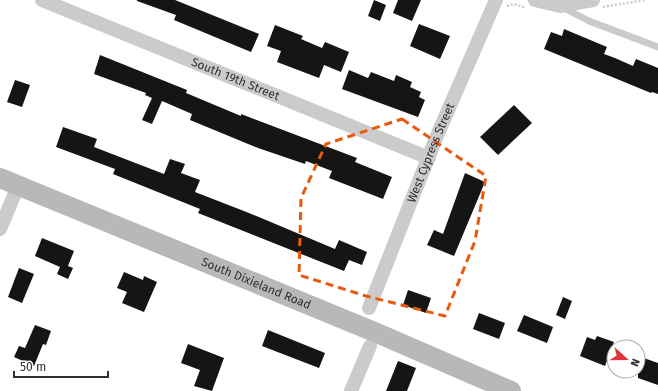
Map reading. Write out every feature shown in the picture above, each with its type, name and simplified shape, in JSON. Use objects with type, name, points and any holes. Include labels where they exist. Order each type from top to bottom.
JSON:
[{"type":"main road","name":"South Dixieland Road","points":[[0,178],[376,333],[511,391]]},
{"type":"street","name":"South 19th Street","points":[[42,0],[429,158]]},
{"type":"street","points":[[531,4],[560,6],[593,0]]},
{"type":"street","name":"West Cypress Street","points":[[369,308],[429,158],[499,4]]},
{"type":"street","points":[[0,230],[18,186]]},
{"type":"street","points":[[351,391],[370,346]]},
{"type":"lane","points":[[560,6],[589,21],[658,47]]},
{"type":"path","points":[[574,13],[644,0]]},
{"type":"path","points":[[499,4],[531,4]]},
{"type":"highlighted area","points":[[402,119],[486,176],[475,241],[445,316],[366,296],[299,275],[301,198],[326,144]]},
{"type":"building","points":[[137,0],[175,0],[259,34],[251,52],[174,20],[176,15]]},
{"type":"building","points":[[374,0],[386,5],[380,21],[368,16]]},
{"type":"building","points":[[398,0],[421,0],[412,21],[393,13]]},
{"type":"building","points":[[419,24],[450,36],[440,59],[410,46]]},
{"type":"building","points":[[275,25],[303,36],[301,39],[322,48],[325,42],[349,52],[341,72],[324,65],[319,78],[277,62],[281,51],[267,46]]},
{"type":"building","points":[[564,29],[607,47],[604,54],[633,66],[636,59],[658,68],[658,94],[651,93],[544,49],[551,32],[562,36]]},
{"type":"building","points":[[100,55],[187,90],[186,93],[241,116],[241,114],[357,158],[355,162],[392,177],[383,199],[329,178],[332,171],[306,161],[305,164],[258,148],[190,120],[192,114],[162,101],[152,124],[142,120],[152,98],[145,95],[146,93],[94,74]]},
{"type":"building","points":[[349,70],[368,78],[371,72],[394,81],[396,75],[412,82],[410,87],[421,92],[419,97],[425,100],[418,117],[342,89]]},
{"type":"building","points":[[15,80],[30,85],[22,107],[7,102]]},
{"type":"building","points":[[514,105],[532,123],[498,155],[480,137]]},
{"type":"building","points":[[63,127],[97,139],[94,147],[164,174],[170,159],[185,164],[181,173],[200,180],[195,192],[335,249],[339,240],[367,252],[362,265],[349,260],[344,271],[198,213],[200,209],[113,174],[115,169],[56,147]]},
{"type":"building","points":[[465,173],[485,182],[454,256],[427,245],[434,230],[443,234]]},
{"type":"building","points":[[42,238],[74,251],[68,266],[73,268],[68,279],[57,274],[60,267],[35,256]]},
{"type":"building","points":[[19,268],[34,274],[22,303],[8,297]]},
{"type":"building","points":[[124,272],[143,280],[144,276],[157,282],[144,312],[122,303],[127,292],[117,288]]},
{"type":"building","points":[[408,290],[431,298],[426,313],[403,305]]},
{"type":"building","points":[[563,297],[572,301],[565,319],[556,315]]},
{"type":"building","points":[[479,313],[505,323],[499,339],[473,329]]},
{"type":"building","points":[[524,315],[553,327],[547,343],[517,331]]},
{"type":"building","points":[[35,325],[51,331],[46,345],[43,344],[34,366],[14,357],[19,346],[25,348]]},
{"type":"building","points":[[268,330],[325,353],[319,368],[262,346]]},
{"type":"building","points":[[597,336],[606,339],[605,366],[580,356],[587,337],[595,340]]},
{"type":"building","points":[[188,344],[224,358],[212,391],[194,386],[200,370],[181,363]]},
{"type":"building","points":[[646,359],[658,363],[658,385],[641,379],[646,379]]},
{"type":"building","points":[[398,361],[416,368],[407,391],[386,391]]}]
